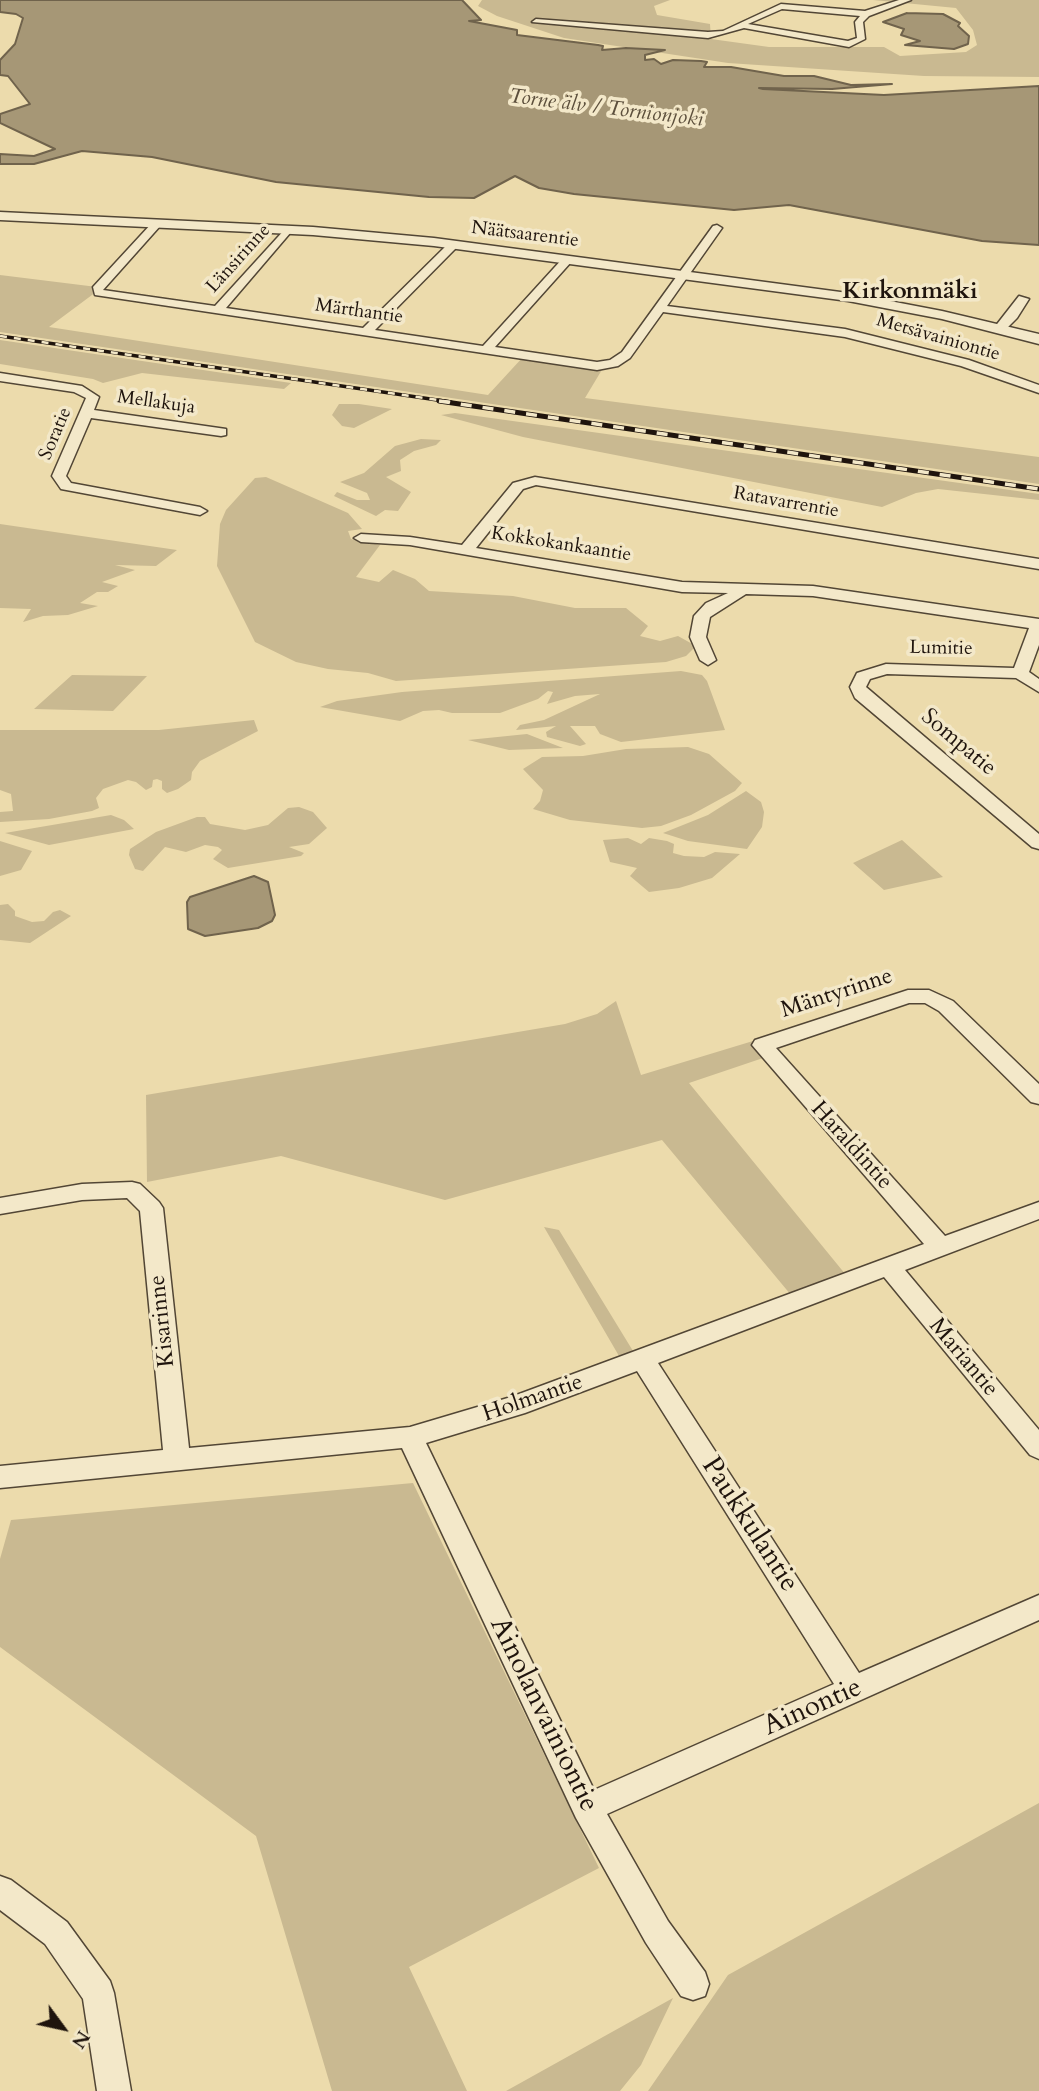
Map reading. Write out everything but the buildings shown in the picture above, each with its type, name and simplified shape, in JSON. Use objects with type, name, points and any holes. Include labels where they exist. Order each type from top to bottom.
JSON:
[{"type":"street","points":[[536,22],[708,35],[727,33],[770,9],[788,5],[866,14],[907,0]]},
{"type":"street","points":[[742,26],[849,44],[861,39],[859,22],[866,14]]},
{"type":"street","name":"Näätsaarentie","points":[[0,216],[288,230],[453,245],[905,307],[1039,339]]},
{"type":"street","name":"Märthantie","points":[[156,225],[97,289],[99,293],[597,366],[614,363],[626,355],[659,309]]},
{"type":"street","points":[[659,309],[717,228]]},
{"type":"street","name":"Länsirinne","points":[[217,311],[288,230]]},
{"type":"street","points":[[366,332],[453,245]]},
{"type":"street","points":[[486,350],[568,259]]},
{"type":"street","points":[[1000,328],[1011,318],[1023,299]]},
{"type":"street","name":"Metsävainiontie","points":[[659,309],[845,333],[965,363],[1039,389]]},
{"type":"street","name":"Soratie","points":[[0,377],[85,391],[93,397],[59,476],[60,482],[78,490],[200,511]]},
{"type":"street","name":"Mellakuja","points":[[86,413],[221,432]]},
{"type":"street","name":"Ratavarrentie","points":[[465,551],[519,486],[527,482],[542,481],[1039,564]]},
{"type":"street","name":"Kokkokankaantie","points":[[361,538],[410,541],[682,587],[835,594],[1039,625]]},
{"type":"street","name":"Kokkokankaantie","points":[[708,660],[698,637],[702,616],[727,598],[755,590]]},
{"type":"street","points":[[1039,625],[1020,673],[1039,687]]},
{"type":"street","name":"Lumitie","points":[[863,676],[886,669],[1020,673]]},
{"type":"street","name":"Sompatie","points":[[863,676],[858,687],[862,694],[1039,842]]},
{"type":"street","name":"Mäntyrinne","points":[[762,1045],[908,996],[929,997],[946,1006],[1039,1097]]},
{"type":"street","name":"Haraldintie","points":[[762,1045],[941,1247]]},
{"type":"street","name":"Kisarinne","points":[[0,1206],[82,1192],[132,1190],[151,1208],[177,1461]]},
{"type":"street","name":"Holmantie","points":[[0,1477],[410,1437],[516,1406],[1039,1210]]},
{"type":"street","name":"Mariantie","points":[[889,1267],[1039,1448]]},
{"type":"street","name":"Paukkulantie","points":[[643,1360],[854,1690]]},
{"type":"street","name":"Ainolanvainiontie","points":[[410,1437],[587,1808],[657,1932],[693,1984]]},
{"type":"street","name":"Ainontie","points":[[587,1808],[1039,1607]]},
{"type":"street","points":[[0,1891],[56,1933],[97,1993],[114,2091]]},
{"type":"shaded area","points":[[482,0],[670,0],[654,6],[657,15],[710,24],[711,39],[769,47],[884,47],[900,56],[966,52],[977,45],[973,30],[956,8],[873,0],[1039,0],[1039,77],[924,76],[728,63],[564,38],[497,16],[478,6]]},
{"type":"shaded area","points":[[0,275],[97,287],[96,292],[49,327],[488,395],[523,357],[603,368],[585,398],[1039,457],[1039,484],[0,332]]},
{"type":"shaded area","points":[[0,340],[291,383],[284,389],[142,373],[103,383],[93,379],[0,364]]},
{"type":"shaded area","points":[[339,404],[392,409],[354,428],[342,426],[332,415]]},
{"type":"shaded area","points":[[455,413],[1039,494],[1039,500],[938,489],[916,493],[882,507],[523,437],[441,415]]},
{"type":"shaded area","points":[[421,439],[441,440],[436,445],[414,451],[400,460],[401,471],[386,477],[411,492],[398,511],[385,510],[376,516],[334,496],[337,492],[357,500],[370,500],[367,493],[340,482],[364,473],[395,446]]},
{"type":"shaded area","points":[[266,477],[348,513],[362,529],[348,531],[351,539],[380,545],[356,577],[379,582],[393,570],[415,579],[429,591],[513,596],[575,608],[626,608],[648,626],[640,636],[660,641],[678,636],[696,646],[686,656],[666,662],[396,681],[368,673],[296,662],[255,642],[217,566],[220,524],[226,510],[255,478]]},
{"type":"shaded area","points":[[0,524],[177,550],[156,566],[115,565],[135,570],[102,582],[118,586],[108,592],[97,592],[80,603],[98,606],[68,615],[43,616],[23,622],[31,609],[0,608]]},
{"type":"shaded area","points":[[681,671],[702,675],[707,681],[725,730],[621,742],[600,734],[595,726],[570,726],[586,744],[580,746],[547,737],[546,732],[556,726],[516,730],[520,725],[544,720],[600,694],[575,696],[547,704],[553,692],[548,691],[538,699],[500,713],[423,711],[400,721],[320,707],[337,701],[402,692]]},
{"type":"shaded area","points":[[72,675],[147,676],[113,711],[34,709]]},
{"type":"shaded area","points":[[254,720],[258,731],[200,761],[192,772],[191,780],[178,789],[167,793],[162,789],[162,781],[157,779],[153,780],[152,787],[146,790],[136,782],[128,780],[103,789],[96,798],[99,808],[92,811],[49,819],[0,822],[0,812],[13,811],[11,794],[0,790],[0,730],[159,730]]},
{"type":"shaded area","points":[[527,734],[563,748],[509,750],[468,740]]},
{"type":"shaded area","points":[[688,747],[709,754],[742,783],[735,791],[691,815],[661,826],[642,828],[570,820],[533,809],[540,801],[543,790],[523,769],[542,757],[583,756],[626,749]]},
{"type":"shaded area","points":[[746,791],[761,802],[764,812],[762,827],[747,849],[688,841],[663,833],[708,815]]},
{"type":"shaded area","points":[[299,807],[313,812],[327,828],[309,844],[289,847],[304,853],[301,856],[228,868],[213,859],[222,850],[218,847],[205,845],[186,852],[165,847],[143,871],[135,869],[129,855],[130,849],[156,832],[197,817],[205,817],[210,824],[245,830],[268,825],[288,808]]},
{"type":"shaded area","points":[[111,815],[124,820],[134,829],[49,845],[5,833]]},
{"type":"shaded area","points":[[628,838],[641,844],[649,838],[667,841],[674,844],[673,853],[684,856],[704,857],[715,852],[740,854],[712,878],[679,888],[649,892],[630,876],[637,868],[610,862],[603,840]]},
{"type":"shaded area","points":[[902,840],[943,877],[884,890],[853,863]]},
{"type":"shaded area","points":[[0,841],[32,851],[21,870],[0,876]]},
{"type":"shaded area","points":[[8,904],[15,911],[15,916],[32,922],[44,921],[53,912],[60,910],[71,916],[30,943],[0,940],[0,905]]},
{"type":"shaded area","points":[[616,1001],[641,1075],[753,1041],[766,1057],[689,1083],[846,1275],[791,1295],[662,1140],[445,1200],[281,1156],[147,1182],[146,1095],[565,1024],[597,1014]]},
{"type":"shaded area","points":[[544,1227],[559,1230],[633,1351],[619,1356]]},
{"type":"shaded area","points":[[413,1483],[599,1868],[409,1967],[467,2091],[332,2091],[256,1836],[0,1647],[0,1559],[11,1520]]},
{"type":"shaded area","points":[[1039,1803],[1039,2091],[648,2091],[728,1975]]},
{"type":"shaded area","points":[[673,1998],[641,2065],[620,2091],[506,2091]]},
{"type":"water","name":"Torne älv / Tornionjoki","points":[[0,0],[462,0],[481,20],[469,21],[517,30],[517,35],[603,46],[602,50],[665,50],[645,55],[645,60],[654,59],[661,64],[673,60],[701,61],[707,62],[704,67],[731,67],[784,76],[814,76],[851,85],[892,84],[832,89],[759,88],[763,89],[884,95],[1039,86],[1039,245],[982,241],[789,205],[734,210],[574,194],[539,188],[515,176],[474,198],[429,197],[276,182],[152,157],[82,151],[34,164],[0,164],[0,154],[34,156],[55,149],[0,123],[0,114],[30,104],[8,76],[0,75],[0,60],[15,44],[23,18],[16,14],[0,12]]},
{"type":"water","points":[[907,13],[943,14],[960,23],[958,26],[969,36],[968,44],[954,49],[905,45],[920,41],[901,35],[904,29],[883,22]]},
{"type":"water","points":[[254,876],[268,882],[275,915],[272,921],[258,928],[205,936],[188,929],[187,902],[190,897]]},
{"type":"railway","points":[[0,336],[451,402]]},
{"type":"railway","points":[[439,401],[1039,489]]},
{"type":"district","name":"Kirkonmäki","points":[[910,292]]}]
